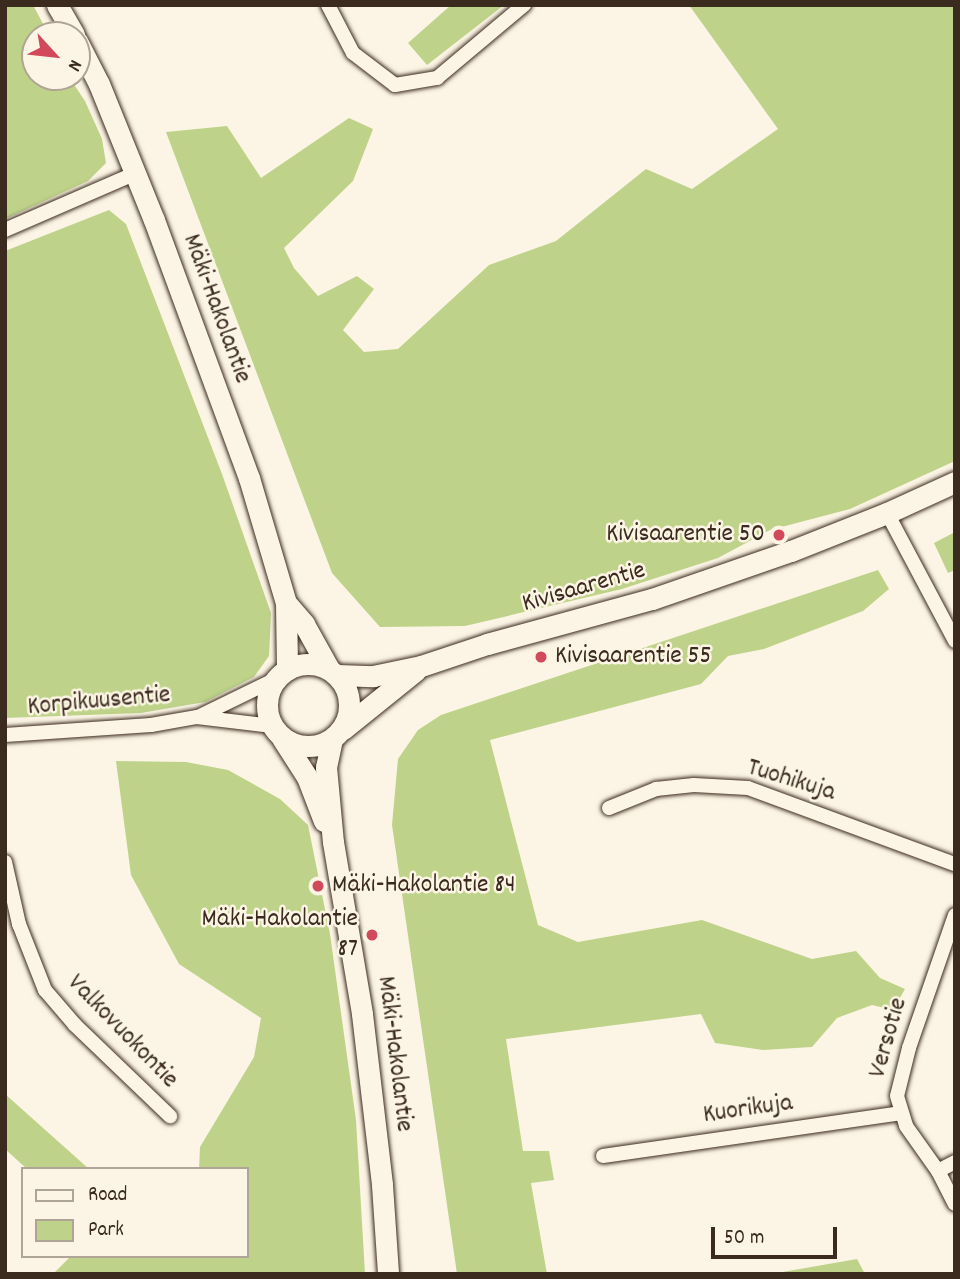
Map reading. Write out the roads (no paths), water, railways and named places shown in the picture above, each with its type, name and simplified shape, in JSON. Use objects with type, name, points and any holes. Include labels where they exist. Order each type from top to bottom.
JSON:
[{"type":"street","points":[[57,5],[66,21]]},
{"type":"street","points":[[328,5],[353,53],[395,85],[437,78],[524,5]]},
{"type":"street","name":"Mäki-Hakolantie","points":[[91,68],[135,174],[249,478],[286,603],[281,674]]},
{"type":"street","points":[[5,230],[135,174]]},
{"type":"street","name":"Kivisaarentie","points":[[333,672],[373,676],[421,666],[487,644],[709,581],[887,513],[955,482]]},
{"type":"street","points":[[887,513],[955,641]]},
{"type":"street","name":"Mäki-Hakolantie","points":[[286,603],[304,624],[333,672]]},
{"type":"street","points":[[308,663],[333,672],[344,684],[350,708],[337,735],[320,745],[306,747],[276,732],[266,702],[281,674],[308,663]]},
{"type":"street","name":"Kivisaarentie","points":[[337,735],[421,666]]},
{"type":"street","name":"Korpikuusentie","points":[[5,735],[151,725],[197,717],[281,674]]},
{"type":"street","name":"Korpikuusentie","points":[[197,717],[276,732]]},
{"type":"street","name":"Mäki-Hakolantie","points":[[276,732],[307,777],[333,842]]},
{"type":"street","name":"Mäki-Hakolantie","points":[[337,735],[326,767],[333,842],[362,1014],[382,1185],[388,1274]]},
{"type":"street","name":"Tuohikuja","points":[[609,808],[656,789],[694,785],[748,788],[955,864]]},
{"type":"street","name":"Valkovuokontie","points":[[5,862],[19,924],[45,990],[75,1025],[170,1116]]},
{"type":"street","name":"Versotie","points":[[955,915],[909,1048],[897,1096],[900,1113],[938,1171],[955,1204]]},
{"type":"street","name":"Kuorikuja","points":[[603,1156],[900,1113]]},
{"type":"street","points":[[938,1171],[955,1162]]},
{"type":"place","name":"Kivisaarentie 50","points":[[779,535]]},
{"type":"place","name":"Kivisaarentie 55","points":[[541,657]]},
{"type":"place","name":"Mäki-Hakolantie 84","points":[[318,886]]},
{"type":"place","name":"Mäki-Hakolantie 87","points":[[372,935]]}]
